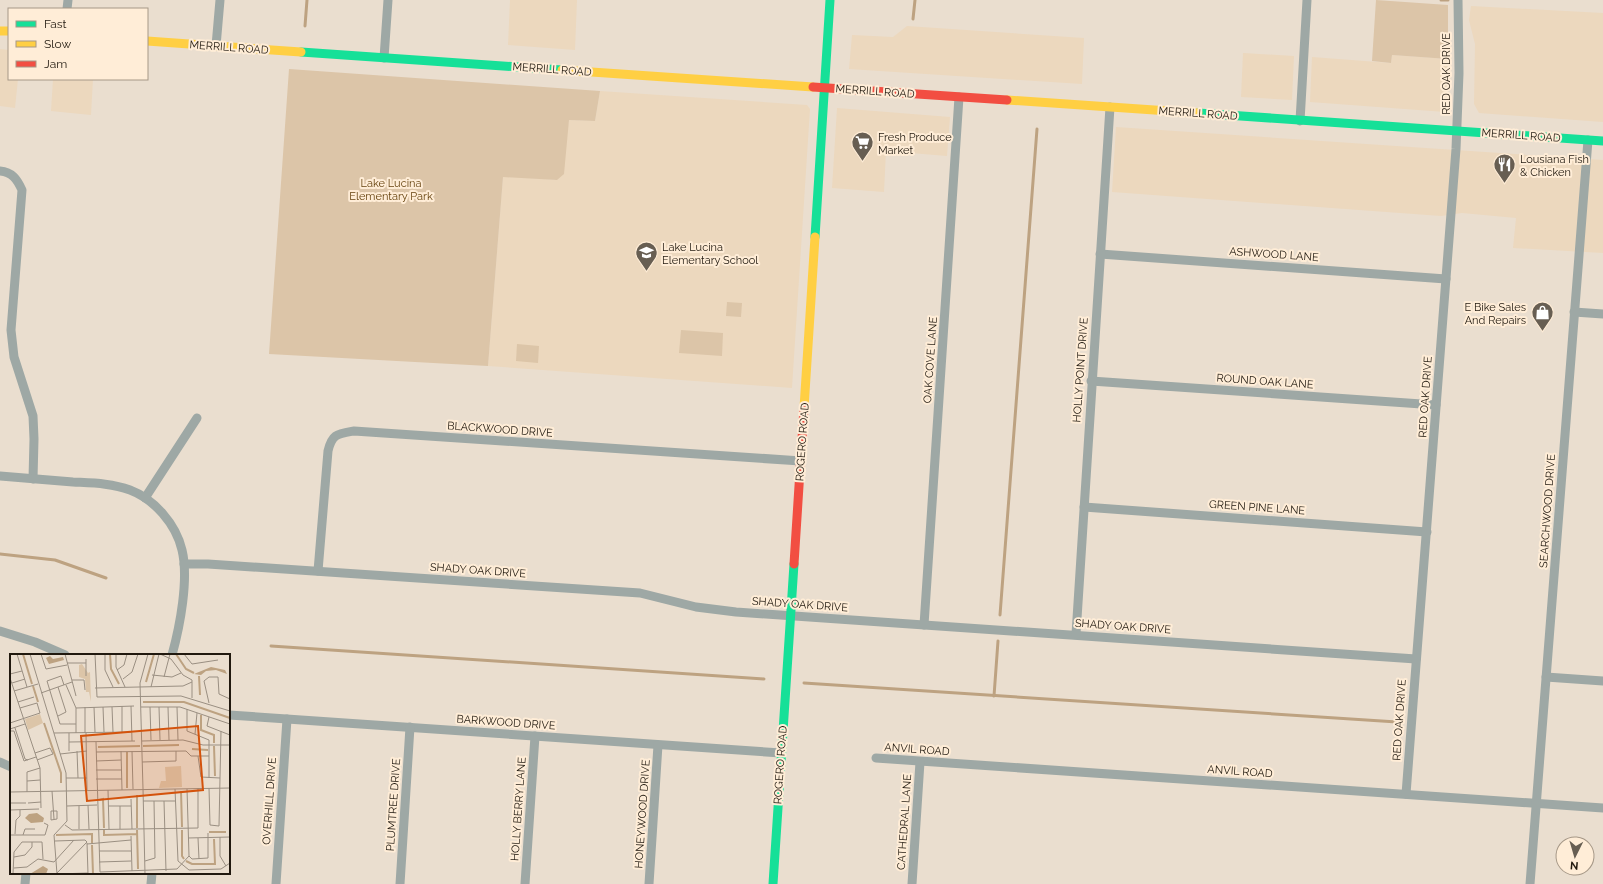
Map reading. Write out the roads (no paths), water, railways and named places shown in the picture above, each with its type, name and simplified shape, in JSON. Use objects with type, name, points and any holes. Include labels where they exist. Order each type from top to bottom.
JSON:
[{"type":"main road","name":"ROGERO ROAD","points":[[773,884],[826,88],[830,0]]},
{"type":"main road","name":"MERRILL ROAD","points":[[148,41],[1603,141]]},
{"type":"street","points":[[216,46],[220,0]]},
{"type":"street","points":[[384,58],[388,0]]},
{"type":"street","points":[[1300,121],[1307,0]]},
{"type":"street","name":"RED OAK DRIVE","points":[[1406,794],[1457,130],[1460,73],[1458,0]]},
{"type":"street","name":"OAK COVE LANE","points":[[924,625],[959,97]]},
{"type":"street","name":"HOLLY POINT DRIVE","points":[[1076,634],[1091,381],[1110,107]]},
{"type":"street","name":"SEARCHWOOD DRIVE","points":[[1530,884],[1588,140]]},
{"type":"street","points":[[0,172],[7,172],[17,179],[22,190],[11,330],[14,357],[32,416],[34,439],[33,479]]},
{"type":"street","name":"ASHWOOD LANE","points":[[1100,254],[1446,279]]},
{"type":"street","points":[[1574,312],[1603,314]]},
{"type":"street","name":"ROUND OAK LANE","points":[[1091,381],[1436,405]]},
{"type":"street","points":[[146,498],[197,418]]},
{"type":"street","name":"BLACKWOOD DRIVE","points":[[318,571],[328,451],[331,440],[339,433],[354,431],[800,461]]},
{"type":"street","points":[[0,476],[109,484],[130,490],[146,498],[160,510],[170,524],[182,550],[184,564],[184,586],[179,629],[172,654]]},
{"type":"street","name":"GREEN PINE LANE","points":[[1084,507],[1427,532]]},
{"type":"street","name":"SHADY OAK DRIVE","points":[[184,564],[208,564],[640,593],[696,607],[736,612],[1076,634],[1416,659]]},
{"type":"street","points":[[0,631],[35,642],[62,654]]},
{"type":"street","points":[[1546,677],[1603,681]]},
{"type":"street","name":"BARKWOOD DRIVE","points":[[230,715],[781,753]]},
{"type":"street","name":"OVERHILL DRIVE","points":[[276,884],[287,719]]},
{"type":"street","name":"PLUMTREE DRIVE","points":[[400,884],[410,727]]},
{"type":"street","name":"HOLLY BERRY LANE","points":[[525,884],[535,736]]},
{"type":"street","name":"HONEYWOOD DRIVE","points":[[649,884],[658,745]]},
{"type":"street","name":"ANVIL ROAD","points":[[876,758],[1603,808]]},
{"type":"street","points":[[0,762],[10,767]]},
{"type":"street","name":"CATHEDRAL LANE","points":[[912,884],[920,762]]},
{"type":"street","points":[[25,884],[26,874]]},
{"type":"street","points":[[151,884],[152,874]]},
{"type":"waterway","points":[[305,26],[307,0]]},
{"type":"waterway","points":[[913,19],[915,0]]},
{"type":"waterway","points":[[1441,0],[1448,0]]},
{"type":"waterway","points":[[1000,615],[1037,129]]},
{"type":"waterway","points":[[0,554],[55,560],[106,578]]},
{"type":"waterway","points":[[994,696],[998,641]]},
{"type":"waterway","points":[[271,646],[764,679]]},
{"type":"waterway","points":[[804,683],[1397,722]]},
{"type":"place","name":"Fresh Produce Market","points":[[862,162]]},
{"type":"place","name":"Lousiana Fish & Chicken","points":[[1505,184]]},
{"type":"place","name":"Lake Lucina Elementary School","points":[[647,272]]},
{"type":"place","name":"E Bike Sales And Repairs","points":[[1542,332]]},
{"type":"park label","name":"Lake Lucina Elementary Park","points":[[391,189]]}]
